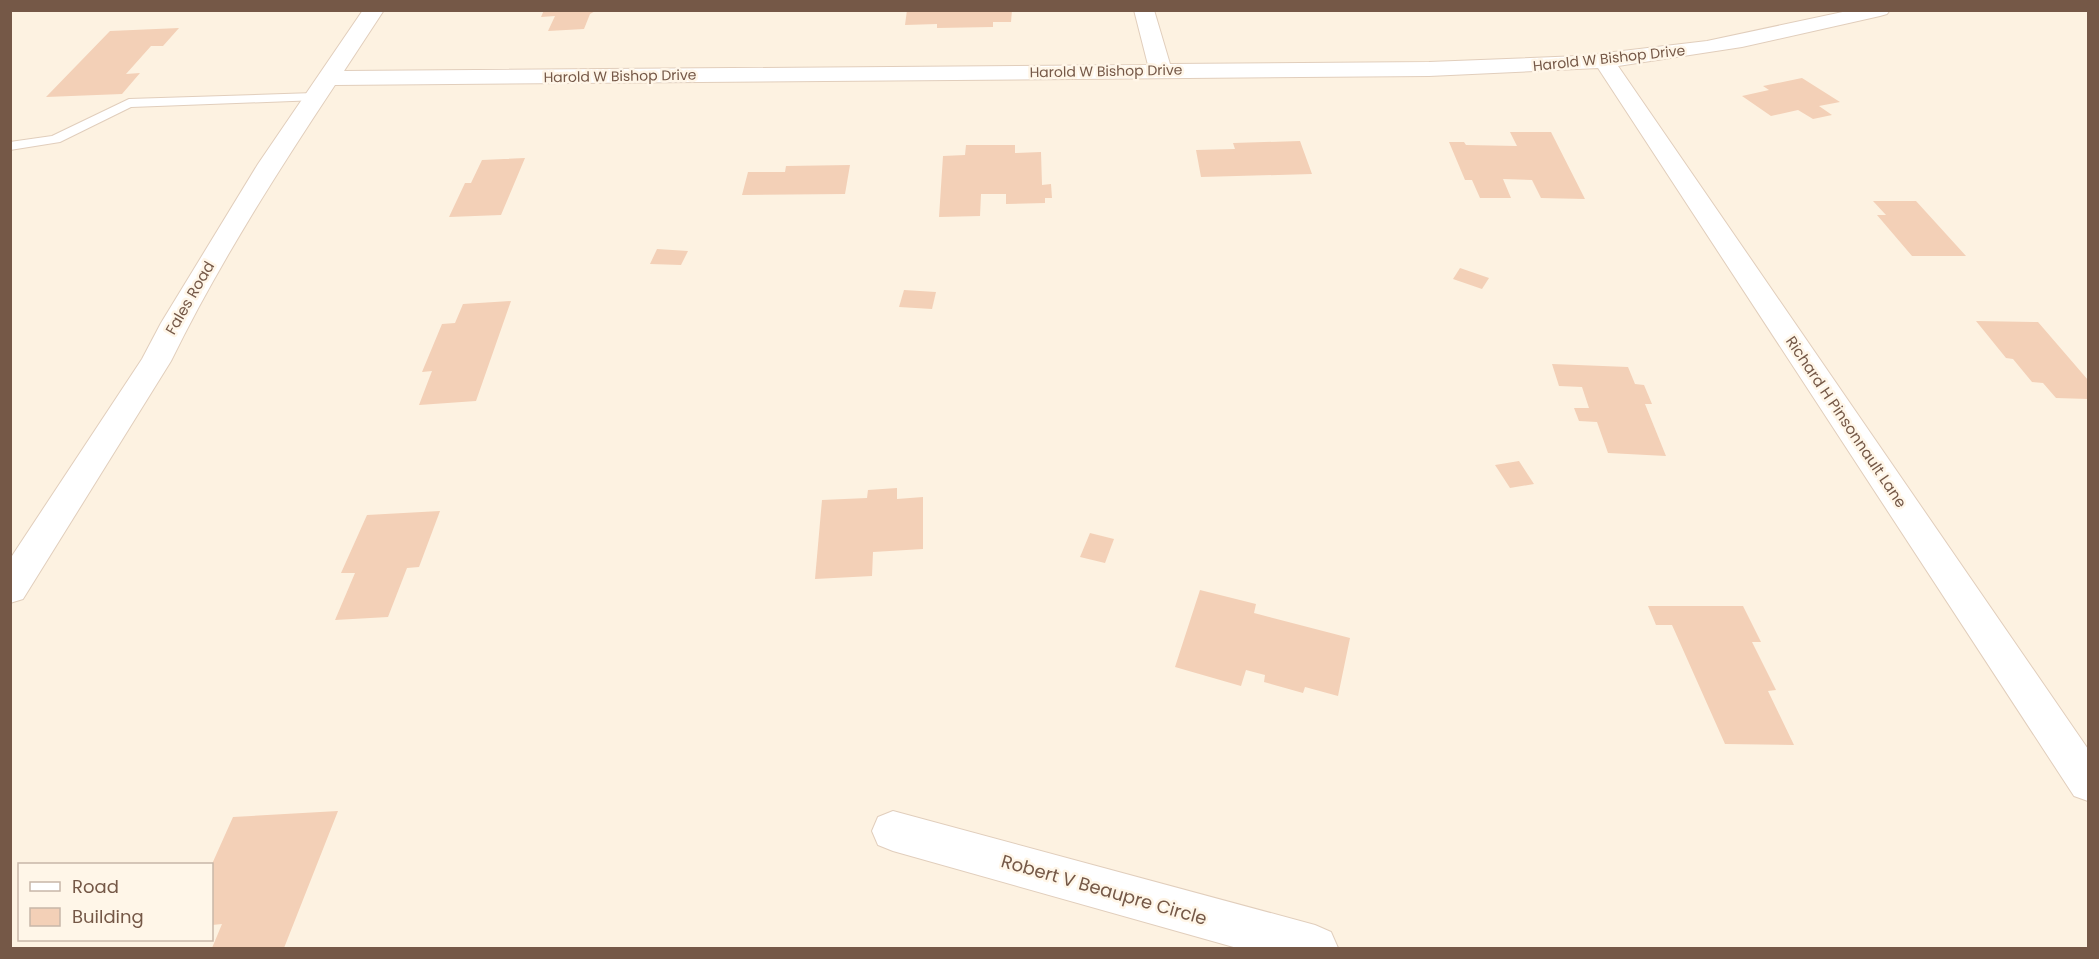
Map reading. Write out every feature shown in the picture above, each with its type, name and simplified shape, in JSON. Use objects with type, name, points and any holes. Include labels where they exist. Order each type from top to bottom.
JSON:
[{"type":"street","name":"Fales Road","points":[[10,589],[156,361],[180,313],[270,164],[374,10]]},
{"type":"street","points":[[1144,10],[1160,70]]},
{"type":"street","name":"Harold W Bishop Drive","points":[[320,88],[1160,70],[1429,69],[1604,61],[1750,40],[1880,10]]},
{"type":"street","name":"Richard H Pinsonnault Lane","points":[[1604,61],[2088,783]]},
{"type":"street","name":"Robert V Beaupre Circle","points":[[893,831],[1315,948]]},
{"type":"lane","points":[[10,146],[55,139],[129,103],[320,88]]},
{"type":"building","points":[[544,10],[597,10],[590,14],[584,29],[548,31],[555,16],[541,17]]},
{"type":"building","points":[[907,10],[1012,10],[1011,22],[993,22],[993,27],[937,28],[937,24],[905,25]]},
{"type":"building","points":[[179,28],[163,46],[151,46],[126,74],[140,73],[122,94],[46,97],[110,31]]},
{"type":"building","points":[[1802,78],[1840,102],[1819,106],[1832,115],[1813,119],[1798,110],[1771,116],[1742,96],[1769,90],[1763,86]]},
{"type":"building","points":[[1510,132],[1551,132],[1585,199],[1541,198],[1532,180],[1503,179],[1511,198],[1480,198],[1472,180],[1465,180],[1449,142],[1464,142],[1466,145],[1517,146]]},
{"type":"building","points":[[1300,141],[1312,174],[1201,177],[1196,150],[1235,149],[1233,143]]},
{"type":"building","points":[[966,145],[1015,145],[1015,153],[1041,152],[1042,185],[1051,184],[1052,198],[1045,198],[1045,203],[1006,204],[1006,194],[981,194],[980,216],[939,217],[943,156],[965,155]]},
{"type":"building","points":[[525,158],[501,215],[449,217],[465,183],[471,183],[482,160]]},
{"type":"building","points":[[850,165],[845,194],[742,195],[748,172],[785,172],[786,166]]},
{"type":"building","points":[[1873,201],[1916,201],[1966,256],[1912,256],[1877,215],[1886,215]]},
{"type":"building","points":[[657,249],[688,251],[681,265],[650,264]]},
{"type":"building","points":[[1460,268],[1489,278],[1482,289],[1453,279]]},
{"type":"building","points":[[904,290],[936,292],[932,309],[899,307]]},
{"type":"building","points":[[511,301],[476,401],[419,405],[432,371],[422,372],[442,324],[455,323],[463,304]]},
{"type":"building","points":[[1976,321],[2038,322],[2088,380],[2088,399],[2056,398],[2043,383],[2032,382],[2013,359],[2006,358]]},
{"type":"building","points":[[1552,364],[1628,367],[1635,384],[1644,385],[1652,404],[1645,404],[1666,456],[1608,453],[1597,422],[1579,421],[1574,408],[1589,408],[1582,387],[1559,386]]},
{"type":"building","points":[[1519,461],[1534,484],[1510,488],[1495,465]]},
{"type":"building","points":[[897,488],[897,499],[923,497],[923,549],[873,552],[872,576],[815,579],[822,500],[867,498],[868,490]]},
{"type":"building","points":[[440,511],[419,567],[407,568],[388,617],[335,620],[355,573],[341,573],[367,515]]},
{"type":"building","points":[[1090,533],[1114,539],[1105,563],[1080,557]]},
{"type":"building","points":[[1200,590],[1256,604],[1254,613],[1350,638],[1338,696],[1305,687],[1303,693],[1264,682],[1265,675],[1246,670],[1241,686],[1175,667]]},
{"type":"building","points":[[1648,606],[1743,606],[1761,642],[1752,642],[1776,690],[1768,691],[1794,745],[1725,744],[1672,625],[1656,625]]},
{"type":"building","points":[[338,811],[284,948],[212,948],[222,924],[213,925],[212,863],[233,817]]}]
